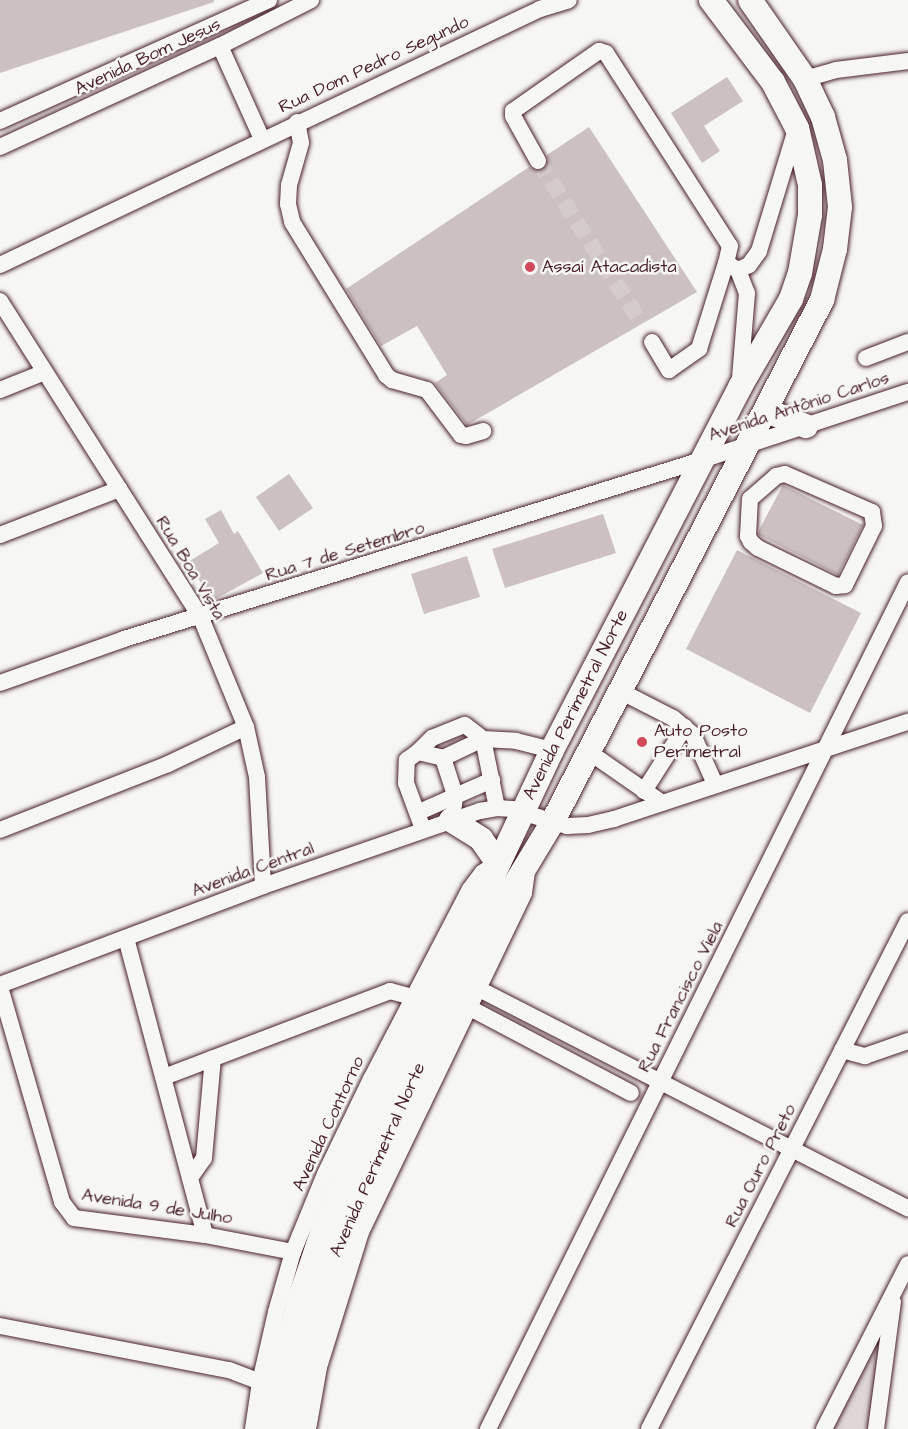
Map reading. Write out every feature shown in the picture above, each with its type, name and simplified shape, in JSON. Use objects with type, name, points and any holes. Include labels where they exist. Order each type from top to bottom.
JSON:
[{"type":"highway","name":"Avenida Perimetral Norte","points":[[270,1429],[280,1375],[300,1298],[323,1230],[352,1157],[552,750],[740,387],[791,299],[800,273],[810,215],[810,185],[797,128],[773,82],[711,0]]},
{"type":"highway","name":"Avenida Perimetral Norte","points":[[290,1429],[315,1317],[353,1207],[468,972],[552,823],[822,300],[835,249],[840,207],[836,160],[823,117],[805,79],[750,0]]},
{"type":"highway","points":[[767,408],[777,415],[806,426]]},
{"type":"highway","points":[[452,820],[481,839],[498,862]]},
{"type":"highway","points":[[300,1429],[295,1401],[319,1367]]},
{"type":"street","points":[[0,121],[268,0]]},
{"type":"street","name":"Avenida Bom Jesus","points":[[0,147],[220,46],[311,0]]},
{"type":"street","name":"Rua Dom Pedro Segundo","points":[[0,265],[297,122],[540,9],[569,0]]},
{"type":"street","points":[[220,46],[262,139]]},
{"type":"street","points":[[538,161],[513,117],[513,111],[599,51],[606,53],[730,246],[732,267],[747,293],[740,387]]},
{"type":"street","points":[[805,79],[836,70],[908,61]]},
{"type":"street","points":[[297,122],[300,151],[289,184],[288,204],[292,222],[298,233],[386,375],[392,380],[428,390],[461,435],[466,436],[483,431]]},
{"type":"street","points":[[732,267],[754,261],[759,251],[797,128]]},
{"type":"street","points":[[652,342],[669,370],[699,349],[732,267]]},
{"type":"street","name":"Rua Boa Vista","points":[[0,301],[201,618],[246,728],[256,777],[263,886]]},
{"type":"street","points":[[866,358],[908,342]]},
{"type":"street","points":[[0,390],[45,372]]},
{"type":"street","name":"Avenida Antônio Carlos","points":[[702,460],[908,392]]},
{"type":"street","name":"Rua 7 de Setembro","points":[[0,683],[124,639],[201,618],[702,460]]},
{"type":"street","points":[[784,474],[872,513],[874,526],[845,585],[836,586],[758,548],[751,542],[748,536],[750,499],[776,476],[784,474]]},
{"type":"street","points":[[0,536],[119,489]]},
{"type":"street","points":[[724,490],[750,499]]},
{"type":"street","name":"Rua Francisco Viela","points":[[488,1429],[908,582]]},
{"type":"street","points":[[620,691],[673,718],[685,727],[693,735],[715,784]]},
{"type":"street","name":"Avenida Central","points":[[0,986],[263,886],[452,820],[497,808],[522,811],[552,823],[567,826],[588,825],[908,722]]},
{"type":"street","points":[[423,829],[419,812],[406,783],[407,760],[432,738],[465,726],[483,739],[497,808]]},
{"type":"street","points":[[644,791],[685,727]]},
{"type":"street","points":[[0,830],[168,764],[246,728]]},
{"type":"street","points":[[418,752],[443,758],[483,739],[516,741],[552,750]]},
{"type":"street","points":[[589,752],[661,802]]},
{"type":"street","points":[[443,758],[455,796],[452,820]]},
{"type":"street","points":[[419,812],[492,780]]},
{"type":"street","name":"Avenida Contorno","points":[[253,1429],[260,1382],[276,1312],[293,1252],[325,1174],[413,997],[470,890],[482,873],[498,862]]},
{"type":"street","points":[[308,1429],[319,1367],[361,1232],[524,893],[528,864]]},
{"type":"street","name":"Rua Ouro Preto","points":[[649,1429],[908,921]]},
{"type":"street","points":[[126,938],[205,1235]]},
{"type":"street","name":"Avenida 9 de Julho","points":[[0,986],[62,1202],[74,1218],[205,1235],[293,1252]]},
{"type":"street","points":[[477,988],[908,1209]]},
{"type":"street","points":[[164,1077],[390,991],[413,997]]},
{"type":"street","points":[[496,1023],[507,1004]]},
{"type":"street","points":[[468,1006],[630,1093]]},
{"type":"street","points":[[842,1050],[865,1056],[908,1041]]},
{"type":"street","points":[[190,1178],[204,1158],[213,1058]]},
{"type":"street","points":[[824,1429],[908,1264]]},
{"type":"street","points":[[876,1429],[895,1288]]},
{"type":"street","points":[[0,1326],[229,1370],[260,1382]]},
{"type":"shaded area","points":[[882,1328],[870,1429],[832,1429]]},
{"type":"building","points":[[0,0],[214,0],[214,2],[0,73]]},
{"type":"building","points":[[727,77],[743,101],[704,126],[720,151],[702,163],[671,113]]},
{"type":"building","name":"Assaí Atacadista","points":[[589,127],[697,292],[467,425],[435,383],[447,375],[417,326],[381,346],[346,289],[529,167],[537,171],[544,170],[548,162],[547,155]]},
{"type":"building","points":[[289,474],[313,508],[279,531],[256,497]]},
{"type":"building","points":[[783,485],[863,525],[838,575],[759,535],[759,530]]},
{"type":"building","points":[[221,510],[234,534],[238,531],[263,573],[212,601],[188,562],[219,543],[205,519]]},
{"type":"building","points":[[603,514],[616,553],[505,588],[492,549]]},
{"type":"building","points":[[737,550],[861,613],[810,713],[686,649]]},
{"type":"building","points":[[467,556],[480,597],[424,614],[411,574]]},
{"type":"tunnel","points":[[538,161],[642,324]]},
{"type":"place","name":"Assaí Atacadista","points":[[530,267]]},
{"type":"place","name":"Auto Posto Perimetral","points":[[642,742]]}]
